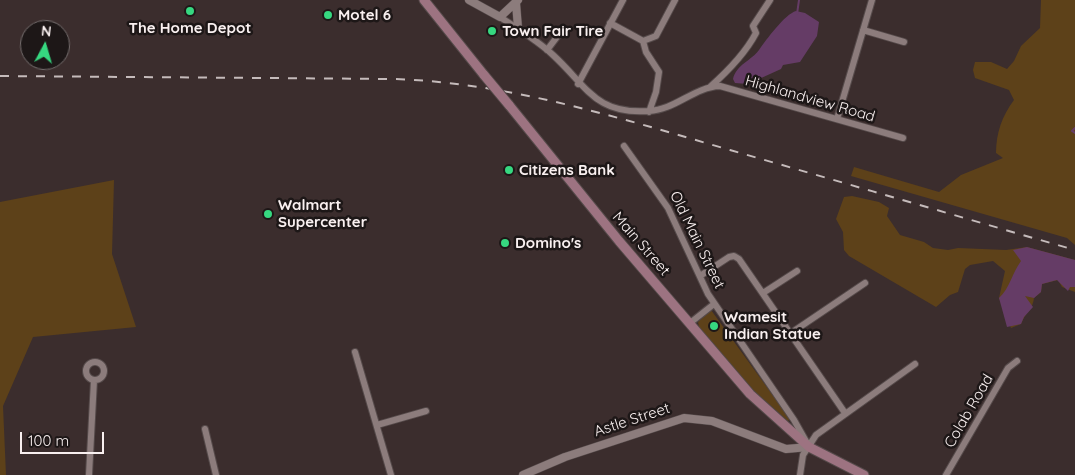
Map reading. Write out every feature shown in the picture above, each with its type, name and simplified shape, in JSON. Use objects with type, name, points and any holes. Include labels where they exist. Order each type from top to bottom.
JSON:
[{"type":"main road","name":"Main Street","points":[[424,0],[619,241],[750,394],[809,447],[864,475]]},
{"type":"street","points":[[470,0],[518,28],[546,50],[578,84],[597,100],[626,112],[649,112],[710,87],[734,63],[752,39],[756,33],[753,26],[770,0]]},
{"type":"street","points":[[578,84],[623,0]]},
{"type":"street","points":[[644,42],[656,36],[675,0]]},
{"type":"street","points":[[838,119],[872,0]]},
{"type":"street","points":[[500,17],[516,1]]},
{"type":"street","points":[[516,1],[518,28]]},
{"type":"street","points":[[610,23],[644,42],[646,52],[659,72],[656,92],[649,112]]},
{"type":"street","points":[[863,30],[904,42]]},
{"type":"street","points":[[546,50],[560,33]]},
{"type":"street","name":"Highlandview Road","points":[[710,87],[728,88],[903,138]]},
{"type":"street","name":"Old Main Street","points":[[624,146],[668,208],[714,304],[794,420],[809,447]]},
{"type":"street","points":[[700,276],[734,256],[739,259],[845,414]]},
{"type":"street","points":[[763,293],[797,271]]},
{"type":"street","points":[[791,333],[865,283]]},
{"type":"street","points":[[690,322],[714,304]]},
{"type":"street","points":[[355,352],[391,475]]},
{"type":"street","name":"Colab Road","points":[[946,475],[1008,368],[1017,361]]},
{"type":"street","points":[[800,475],[802,457],[816,435],[915,364]]},
{"type":"street","points":[[89,475],[94,380]]},
{"type":"street","points":[[377,425],[426,411]]},
{"type":"street","name":"Astle Street","points":[[523,475],[565,457],[687,418],[719,423],[786,449],[809,447]]},
{"type":"street","points":[[205,429],[216,475]]},
{"type":"shaded area","points":[[1041,0],[1075,0],[1075,245],[1067,238],[851,176],[854,167],[939,192],[961,175],[1003,158],[996,153],[997,139],[1006,112],[1014,100],[1009,90],[975,78],[973,70],[975,62],[991,62],[1007,69],[1014,61],[1021,46],[1040,28]]},
{"type":"shaded area","points":[[796,11],[805,13],[819,22],[817,36],[800,62],[783,65],[781,69],[748,84],[735,83],[733,79],[737,70],[756,54],[781,22]]},
{"type":"shaded area","points":[[114,180],[112,254],[136,327],[33,337],[3,406],[6,475],[0,475],[0,202]]},
{"type":"shaded area","points":[[852,196],[879,202],[889,208],[887,216],[900,235],[924,242],[933,248],[948,250],[958,248],[1006,250],[1027,247],[1075,260],[1075,292],[1062,287],[1058,280],[1042,284],[1041,292],[1034,298],[1021,324],[1011,328],[999,298],[1005,271],[993,261],[970,265],[965,269],[958,292],[950,295],[936,307],[849,256],[844,250],[843,232],[836,219],[844,197]]},
{"type":"shaded area","points":[[1027,247],[1075,260],[1075,287],[1070,287],[1068,291],[1057,280],[1042,284],[1041,292],[1034,298],[1025,296],[1033,307],[1024,317],[1021,324],[1007,327],[999,298],[1006,290],[1021,261],[1013,250]]},
{"type":"shaded area","points":[[711,310],[790,419],[788,421],[754,391],[699,327],[698,322]]},
{"type":"waterway","points":[[797,14],[799,0]]},
{"type":"waterway","points":[[1075,128],[1072,131],[1075,133]]},
{"type":"railway","points":[[0,76],[394,79],[480,87],[564,104],[647,126],[1075,250]]},
{"type":"place","name":"The Home Depot","points":[[190,11]]},
{"type":"place","name":"Motel 6","points":[[328,15]]},
{"type":"place","name":"Town Fair Tire","points":[[492,31]]},
{"type":"place","name":"Citizens Bank","points":[[509,170]]},
{"type":"place","name":"Walmart Supercenter","points":[[268,214]]},
{"type":"place","name":"Domino's","points":[[505,243]]},
{"type":"place","name":"Wamesit Indian Statue","points":[[714,326]]}]
